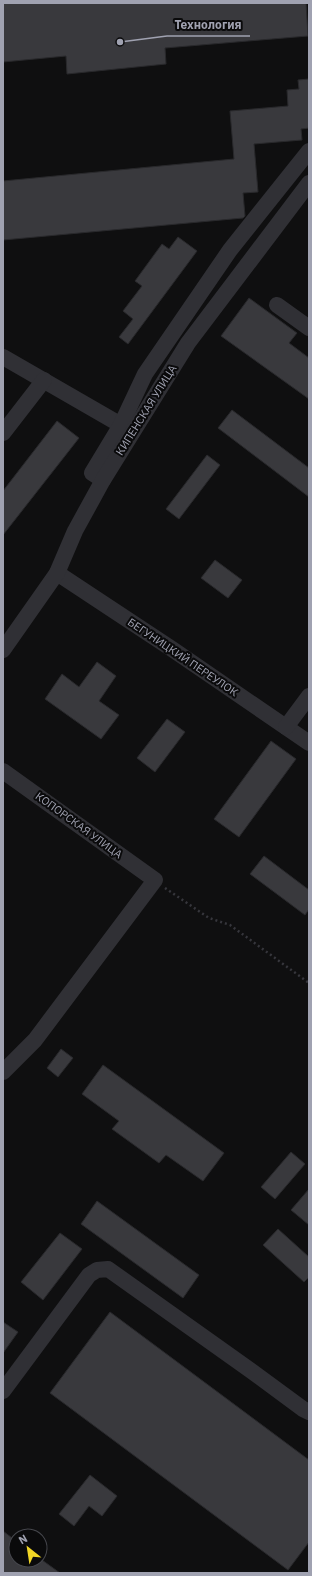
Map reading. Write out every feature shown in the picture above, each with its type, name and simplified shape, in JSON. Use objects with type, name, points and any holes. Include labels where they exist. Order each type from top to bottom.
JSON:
[{"type":"street","points":[[103,480],[92,473],[121,425],[145,374],[230,250],[309,151]]},
{"type":"street","name":"КИПЕНСКАЯ УЛИЦА","points":[[3,650],[57,573],[75,531],[103,480],[188,343],[309,183]]},
{"type":"street","points":[[277,305],[309,328]]},
{"type":"street","points":[[3,357],[121,425]]},
{"type":"street","points":[[3,432],[44,380]]},
{"type":"street","name":"БЕГУНИЦКИЙ ПЕРЕУЛОК","points":[[57,573],[309,743]]},
{"type":"street","points":[[286,727],[309,696]]},
{"type":"street","name":"КОПОРСКАЯ УЛИЦА","points":[[3,771],[155,880]]},
{"type":"street","points":[[3,1072],[35,1040],[155,880]]},
{"type":"street","points":[[3,1391],[89,1275],[97,1270],[108,1270],[244,1366],[303,1410],[309,1412]]},
{"type":"path","points":[[155,880],[169,892],[209,918],[230,925],[309,983]]},
{"type":"building","points":[[3,3],[306,3],[308,36],[165,48],[166,64],[67,74],[66,56],[3,62]]},
{"type":"building","points":[[309,79],[309,128],[301,129],[302,140],[254,144],[258,192],[243,193],[245,216],[243,218],[3,240],[3,181],[234,159],[230,111],[288,106],[287,90],[299,89],[298,80]]},
{"type":"building","points":[[178,237],[197,251],[128,344],[119,337],[133,319],[123,311],[142,286],[135,281],[162,244],[169,249]]},
{"type":"building","points":[[249,298],[297,333],[289,343],[309,358],[309,399],[221,336]]},
{"type":"building","points":[[232,410],[309,468],[309,497],[218,428]]},
{"type":"building","points":[[57,421],[79,438],[3,535],[3,491]]},
{"type":"building","points":[[207,455],[220,465],[179,519],[166,509]]},
{"type":"building","points":[[215,560],[242,580],[228,598],[201,578]]},
{"type":"building","points":[[97,662],[116,676],[99,701],[119,715],[101,739],[45,699],[62,674],[79,687]]},
{"type":"building","points":[[167,719],[185,732],[155,772],[137,758]]},
{"type":"building","points":[[271,741],[296,759],[239,837],[214,819]]},
{"type":"building","points":[[264,856],[309,890],[309,909],[305,915],[250,874]]},
{"type":"building","points":[[61,1049],[73,1058],[58,1077],[47,1068]]},
{"type":"building","points":[[103,1065],[224,1153],[203,1181],[166,1155],[159,1163],[112,1129],[119,1121],[82,1094]]},
{"type":"building","points":[[291,1152],[305,1164],[275,1199],[261,1187]]},
{"type":"building","points":[[309,1189],[309,1225],[291,1210]]},
{"type":"building","points":[[97,1201],[199,1275],[183,1298],[81,1224]]},
{"type":"building","points":[[278,1229],[309,1257],[309,1277],[304,1282],[263,1245]]},
{"type":"building","points":[[60,1233],[82,1249],[43,1300],[21,1282]]},
{"type":"building","points":[[110,1312],[309,1460],[309,1542],[288,1570],[50,1393]]},
{"type":"building","points":[[3,1322],[18,1332],[3,1353]]},
{"type":"building","points":[[90,1475],[117,1496],[102,1516],[89,1506],[74,1526],[59,1514]]},
{"type":"building","points":[[3,1531],[8,1535],[8,1568],[48,1568],[48,1564],[60,1573],[3,1573]]},
{"type":"place","name":"Технология","points":[[120,42]]}]
